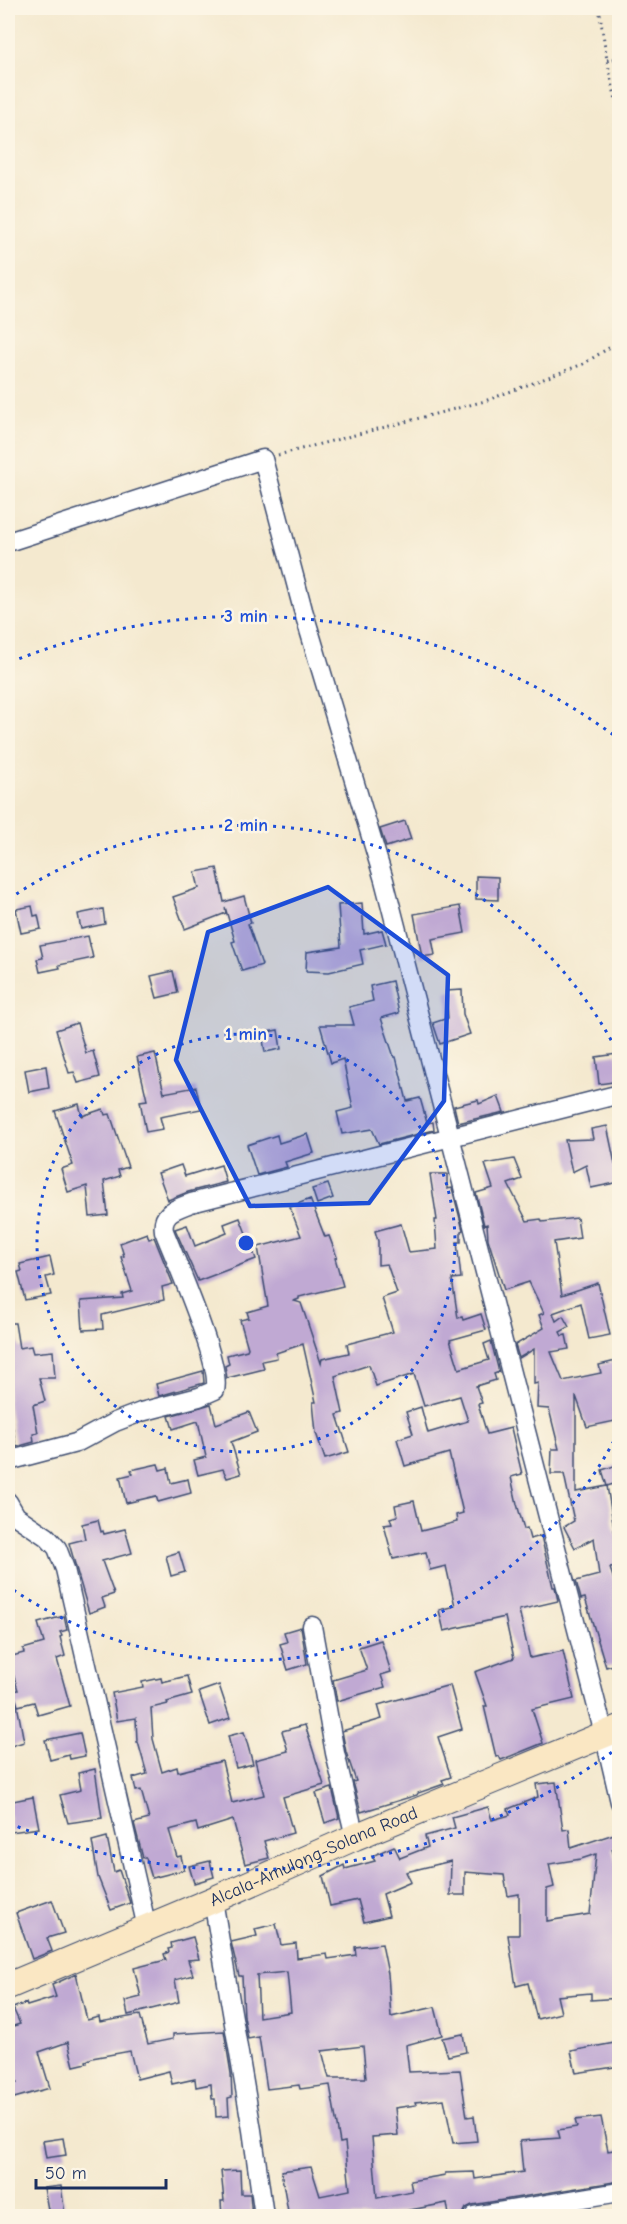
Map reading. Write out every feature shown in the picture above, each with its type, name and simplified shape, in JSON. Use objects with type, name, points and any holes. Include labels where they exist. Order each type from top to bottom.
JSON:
[{"type":"main road","name":"Alcala-Amulong-Solana Road","points":[[8,1986],[213,1900],[355,1837],[612,1731]]},
{"type":"street","points":[[8,542],[263,459],[303,610],[384,880],[612,1731],[620,1802]]},
{"type":"street","points":[[8,1461],[51,1452],[76,1443],[115,1422],[141,1412],[200,1397],[215,1390],[218,1384],[217,1375],[202,1329],[164,1231],[163,1219],[167,1214],[191,1203],[620,1094]]},
{"type":"street","points":[[8,1502],[16,1516],[47,1537],[57,1548],[65,1569],[147,1928]]},
{"type":"street","points":[[312,1626],[335,1753],[355,1837]]},
{"type":"street","points":[[213,1900],[252,2130],[264,2217]]},
{"type":"street","points":[[474,2217],[620,2192]]},
{"type":"path","points":[[599,8],[607,60],[620,118]]},
{"type":"path","points":[[607,60],[620,58]]},
{"type":"path","points":[[263,459],[485,401],[583,364],[620,341]]},
{"type":"highlighted area","points":[[328,887],[448,975],[444,1101],[369,1203],[250,1206],[176,1060],[208,932]]},
{"type":"building","points":[[405,821],[411,839],[386,847],[380,829]]},
{"type":"building","points":[[217,868],[224,902],[244,896],[251,923],[248,924],[262,965],[242,971],[232,942],[235,941],[225,907],[226,913],[185,929],[173,897],[199,888],[195,872]]},
{"type":"building","points":[[476,876],[498,877],[498,900],[476,899]]},
{"type":"building","points":[[362,903],[364,934],[382,930],[386,944],[360,950],[363,964],[329,972],[306,971],[307,952],[341,947],[338,905]]},
{"type":"building","points":[[32,906],[34,916],[38,915],[41,929],[21,933],[16,909]]},
{"type":"building","points":[[460,906],[465,933],[432,939],[435,955],[422,957],[414,914]]},
{"type":"building","points":[[103,909],[105,924],[81,929],[78,914]]},
{"type":"building","points":[[88,936],[93,958],[59,965],[60,968],[40,972],[37,959],[43,958],[40,945]]},
{"type":"building","points":[[173,971],[178,993],[157,998],[151,976]]},
{"type":"building","points":[[392,981],[399,1013],[381,1018],[394,1057],[396,1057],[407,1101],[420,1098],[427,1123],[433,1122],[434,1130],[379,1144],[372,1129],[342,1134],[337,1112],[353,1108],[343,1059],[331,1063],[320,1025],[354,1025],[349,1007],[373,1001],[370,986]]},
{"type":"building","points":[[462,990],[463,1014],[470,1034],[440,1044],[433,1023],[448,1018],[446,991]]},
{"type":"building","points":[[77,1023],[86,1053],[93,1051],[100,1077],[78,1083],[74,1072],[69,1073],[56,1030]]},
{"type":"building","points":[[278,1030],[281,1049],[265,1052],[262,1033]]},
{"type":"building","points":[[155,1053],[164,1093],[196,1087],[201,1109],[160,1117],[163,1129],[146,1132],[140,1101],[147,1100],[137,1057]]},
{"type":"building","points":[[617,1054],[620,1081],[599,1084],[596,1057]]},
{"type":"building","points":[[46,1066],[49,1088],[29,1092],[25,1070]]},
{"type":"building","points":[[498,1096],[504,1112],[458,1123],[454,1106],[478,1100],[479,1104]]},
{"type":"building","points":[[79,1104],[82,1116],[103,1109],[105,1115],[110,1114],[128,1167],[118,1170],[120,1176],[104,1181],[108,1215],[90,1217],[87,1186],[68,1192],[61,1169],[73,1165],[55,1111]]},
{"type":"building","points":[[607,1126],[615,1164],[620,1162],[620,1182],[591,1188],[586,1165],[572,1172],[565,1140],[593,1139],[591,1129]]},
{"type":"building","points":[[308,1134],[314,1153],[285,1162],[287,1167],[257,1175],[247,1145],[277,1135],[279,1143]]},
{"type":"building","points":[[514,1159],[522,1179],[508,1184],[527,1221],[541,1219],[542,1222],[577,1218],[580,1238],[554,1242],[562,1295],[598,1283],[610,1335],[589,1339],[581,1303],[553,1313],[556,1321],[563,1316],[569,1327],[560,1332],[562,1336],[566,1335],[569,1349],[551,1352],[563,1381],[601,1373],[599,1365],[620,1360],[620,1420],[587,1427],[576,1396],[576,1492],[607,1486],[615,1534],[620,1533],[620,1567],[610,1568],[620,1599],[620,1615],[615,1616],[620,1631],[620,1663],[606,1667],[585,1598],[581,1599],[576,1581],[599,1575],[594,1538],[575,1548],[564,1527],[574,1521],[564,1474],[551,1474],[552,1449],[559,1449],[549,1409],[537,1408],[538,1383],[534,1384],[534,1349],[519,1358],[515,1345],[544,1328],[539,1315],[544,1313],[529,1282],[504,1290],[488,1239],[487,1224],[484,1225],[476,1193],[493,1188],[485,1164]]},
{"type":"building","points":[[181,1165],[185,1176],[221,1165],[226,1182],[168,1200],[158,1173]]},
{"type":"building","points":[[430,1174],[447,1174],[447,1189],[452,1188],[463,1230],[461,1231],[461,1242],[457,1242],[461,1278],[452,1279],[458,1318],[462,1317],[463,1320],[481,1314],[486,1330],[450,1340],[459,1369],[489,1360],[484,1344],[491,1341],[499,1372],[494,1374],[496,1380],[476,1386],[482,1403],[478,1404],[487,1434],[511,1428],[522,1474],[511,1477],[517,1504],[524,1529],[527,1528],[530,1539],[541,1536],[558,1601],[519,1610],[530,1658],[563,1651],[574,1699],[532,1709],[543,1743],[501,1760],[499,1756],[496,1757],[484,1706],[487,1706],[475,1672],[514,1658],[505,1617],[444,1631],[439,1610],[455,1606],[446,1566],[430,1570],[426,1552],[393,1559],[384,1525],[392,1524],[390,1518],[397,1516],[395,1505],[414,1501],[421,1531],[457,1522],[456,1515],[463,1513],[449,1453],[405,1466],[397,1439],[413,1434],[406,1412],[421,1407],[428,1433],[468,1421],[460,1396],[424,1406],[414,1374],[376,1386],[369,1365],[335,1376],[343,1413],[337,1415],[349,1452],[325,1459],[316,1433],[313,1402],[316,1402],[303,1344],[276,1353],[277,1358],[262,1361],[264,1369],[227,1378],[225,1366],[229,1364],[227,1355],[248,1348],[240,1320],[249,1318],[247,1312],[268,1306],[258,1247],[301,1236],[290,1207],[310,1199],[325,1237],[329,1236],[337,1257],[335,1258],[343,1286],[299,1297],[294,1301],[301,1303],[321,1363],[322,1359],[349,1353],[347,1344],[393,1332],[382,1298],[397,1293],[387,1264],[378,1265],[378,1241],[375,1231],[401,1224],[409,1252],[437,1249],[435,1220],[437,1220]]},
{"type":"building","points":[[328,1184],[333,1198],[317,1204],[312,1189]]},
{"type":"building","points":[[240,1218],[256,1259],[198,1281],[175,1229],[187,1225],[195,1246],[227,1233],[224,1224]]},
{"type":"building","points":[[147,1233],[149,1239],[154,1237],[173,1284],[162,1287],[164,1300],[102,1315],[103,1329],[83,1330],[81,1301],[123,1298],[122,1294],[132,1291],[121,1257],[124,1256],[120,1243]]},
{"type":"building","points":[[50,1257],[54,1275],[46,1277],[51,1295],[25,1300],[18,1272],[22,1271],[20,1264]]},
{"type":"building","points":[[8,1323],[15,1323],[19,1348],[31,1346],[33,1353],[53,1351],[55,1378],[39,1378],[45,1401],[33,1405],[38,1433],[33,1434],[34,1442],[16,1447],[8,1404]]},
{"type":"building","points":[[203,1371],[204,1383],[159,1396],[156,1384]]},
{"type":"building","points":[[211,1404],[216,1424],[249,1412],[257,1432],[231,1442],[241,1474],[227,1478],[223,1469],[198,1475],[194,1460],[206,1457],[198,1421],[173,1429],[169,1416]]},
{"type":"building","points":[[158,1464],[160,1470],[168,1468],[171,1483],[188,1479],[191,1493],[158,1502],[156,1496],[126,1503],[120,1477],[133,1474],[131,1470]]},
{"type":"building","points":[[620,1464],[620,1482],[607,1486],[602,1470]]},
{"type":"building","points":[[98,1520],[101,1532],[103,1531],[104,1534],[125,1529],[132,1553],[102,1561],[114,1594],[102,1598],[105,1607],[89,1613],[69,1543],[85,1539],[82,1524]]},
{"type":"building","points":[[179,1552],[185,1572],[171,1576],[166,1556]]},
{"type":"building","points":[[64,1616],[67,1630],[60,1632],[62,1636],[60,1637],[65,1656],[57,1659],[70,1706],[38,1715],[34,1702],[18,1706],[16,1699],[24,1742],[8,1747],[8,1691],[18,1690],[8,1657],[24,1653],[23,1649],[44,1643],[38,1623]]},
{"type":"building","points":[[301,1627],[307,1664],[288,1670],[280,1644],[287,1642],[284,1632]]},
{"type":"building","points":[[381,1640],[391,1672],[381,1675],[385,1687],[337,1701],[333,1680],[367,1670],[359,1647]]},
{"type":"building","points":[[187,1676],[192,1695],[151,1708],[153,1739],[162,1772],[177,1767],[178,1772],[222,1761],[232,1803],[264,1795],[255,1760],[288,1751],[282,1731],[305,1725],[324,1785],[283,1797],[293,1833],[264,1841],[269,1858],[245,1864],[233,1820],[198,1831],[196,1823],[169,1830],[177,1857],[181,1856],[184,1870],[152,1878],[146,1858],[143,1858],[134,1823],[149,1819],[141,1790],[136,1791],[133,1778],[147,1774],[137,1742],[136,1718],[117,1721],[112,1693],[143,1687],[142,1682],[161,1678],[162,1682]]},
{"type":"building","points":[[219,1685],[230,1718],[210,1725],[199,1692]]},
{"type":"building","points":[[450,1685],[462,1729],[438,1737],[451,1777],[442,1780],[444,1784],[417,1795],[361,1812],[353,1782],[356,1781],[346,1752],[342,1731],[382,1719],[378,1705]]},
{"type":"building","points":[[244,1732],[253,1764],[236,1768],[228,1736]]},
{"type":"building","points":[[80,1733],[85,1756],[70,1759],[69,1755],[50,1760],[45,1740]]},
{"type":"building","points":[[95,1769],[102,1818],[68,1823],[60,1795],[81,1790],[78,1773]]},
{"type":"building","points":[[556,1782],[563,1830],[569,1829],[571,1848],[620,1832],[620,1846],[612,1849],[620,1876],[620,1998],[591,2000],[591,1993],[557,1996],[561,2013],[537,2019],[528,1983],[516,1986],[508,1935],[519,1935],[519,1894],[508,1896],[504,1875],[465,1872],[465,1895],[450,1895],[451,1861],[406,1872],[411,1882],[383,1894],[389,1916],[364,1922],[358,1900],[330,1906],[323,1876],[344,1865],[345,1869],[375,1861],[372,1856],[394,1846],[400,1858],[428,1847],[425,1836],[455,1828],[452,1817],[488,1807],[492,1820],[510,1815],[508,1809],[538,1797],[536,1784]],"holes":[[[596,1854],[590,1914],[547,1921],[547,1889],[554,1887],[549,1864]]]},
{"type":"building","points":[[332,1788],[339,1818],[325,1823],[316,1793]]},
{"type":"building","points":[[33,1797],[39,1828],[11,1832],[8,1802]]},
{"type":"building","points":[[107,1837],[114,1872],[119,1870],[130,1903],[111,1910],[98,1877],[92,1841]]},
{"type":"building","points":[[210,1861],[214,1877],[194,1883],[189,1866]]},
{"type":"building","points":[[52,1900],[64,1933],[47,1938],[52,1951],[32,1959],[16,1913]]},
{"type":"building","points":[[276,1924],[281,1945],[296,1943],[297,1958],[327,1954],[328,1959],[356,1955],[355,1947],[382,1944],[388,1974],[391,2017],[435,2007],[442,2035],[406,2045],[409,2072],[460,2070],[467,2117],[474,2116],[477,2141],[453,2143],[444,2099],[415,2102],[416,2105],[395,2108],[398,2135],[372,2137],[377,2198],[412,2191],[410,2181],[445,2175],[445,2173],[474,2172],[475,2179],[523,2172],[520,2141],[560,2138],[558,2130],[577,2127],[575,2120],[601,2117],[608,2151],[620,2149],[620,2181],[472,2205],[466,2208],[463,2214],[449,2215],[447,2203],[374,2217],[289,2217],[281,2171],[311,2167],[320,2196],[350,2190],[345,2142],[340,2143],[330,2085],[300,2089],[299,2085],[267,2089],[259,2037],[248,2039],[244,2016],[242,1976],[239,1976],[231,1942],[257,1936],[255,1929]],"holes":[[[287,1972],[291,2012],[259,2017],[257,1975]],[[363,2046],[366,2078],[329,2078],[322,2051]]]},
{"type":"building","points":[[193,1937],[199,1959],[188,1960],[193,1975],[175,1980],[179,2002],[128,2015],[125,2001],[141,1997],[134,1968],[166,1960],[164,1954],[172,1948],[171,1943]]},
{"type":"building","points":[[76,1974],[87,2020],[99,2017],[100,2022],[140,2015],[148,2044],[173,2039],[173,2034],[224,2031],[231,2074],[232,2097],[228,2098],[229,2116],[216,2117],[211,2084],[196,2087],[195,2079],[172,2084],[169,2071],[137,2079],[130,2051],[92,2058],[86,2061],[87,2063],[74,2066],[68,2042],[39,2052],[50,2088],[14,2098],[10,2085],[17,2083],[10,2057],[8,2057],[8,2036],[13,2035],[10,2027],[20,2024],[13,2008],[56,1997],[52,1985]]},
{"type":"building","points":[[463,2034],[466,2052],[448,2056],[442,2038]]},
{"type":"building","points":[[620,2042],[620,2066],[576,2073],[571,2051]]},
{"type":"building","points":[[63,2138],[66,2155],[46,2158],[43,2141]]},
{"type":"building","points":[[240,2170],[241,2194],[250,2194],[252,2217],[222,2217],[221,2201],[224,2201],[221,2171]]},
{"type":"building","points":[[61,2186],[65,2214],[49,2215],[44,2188]]}]
